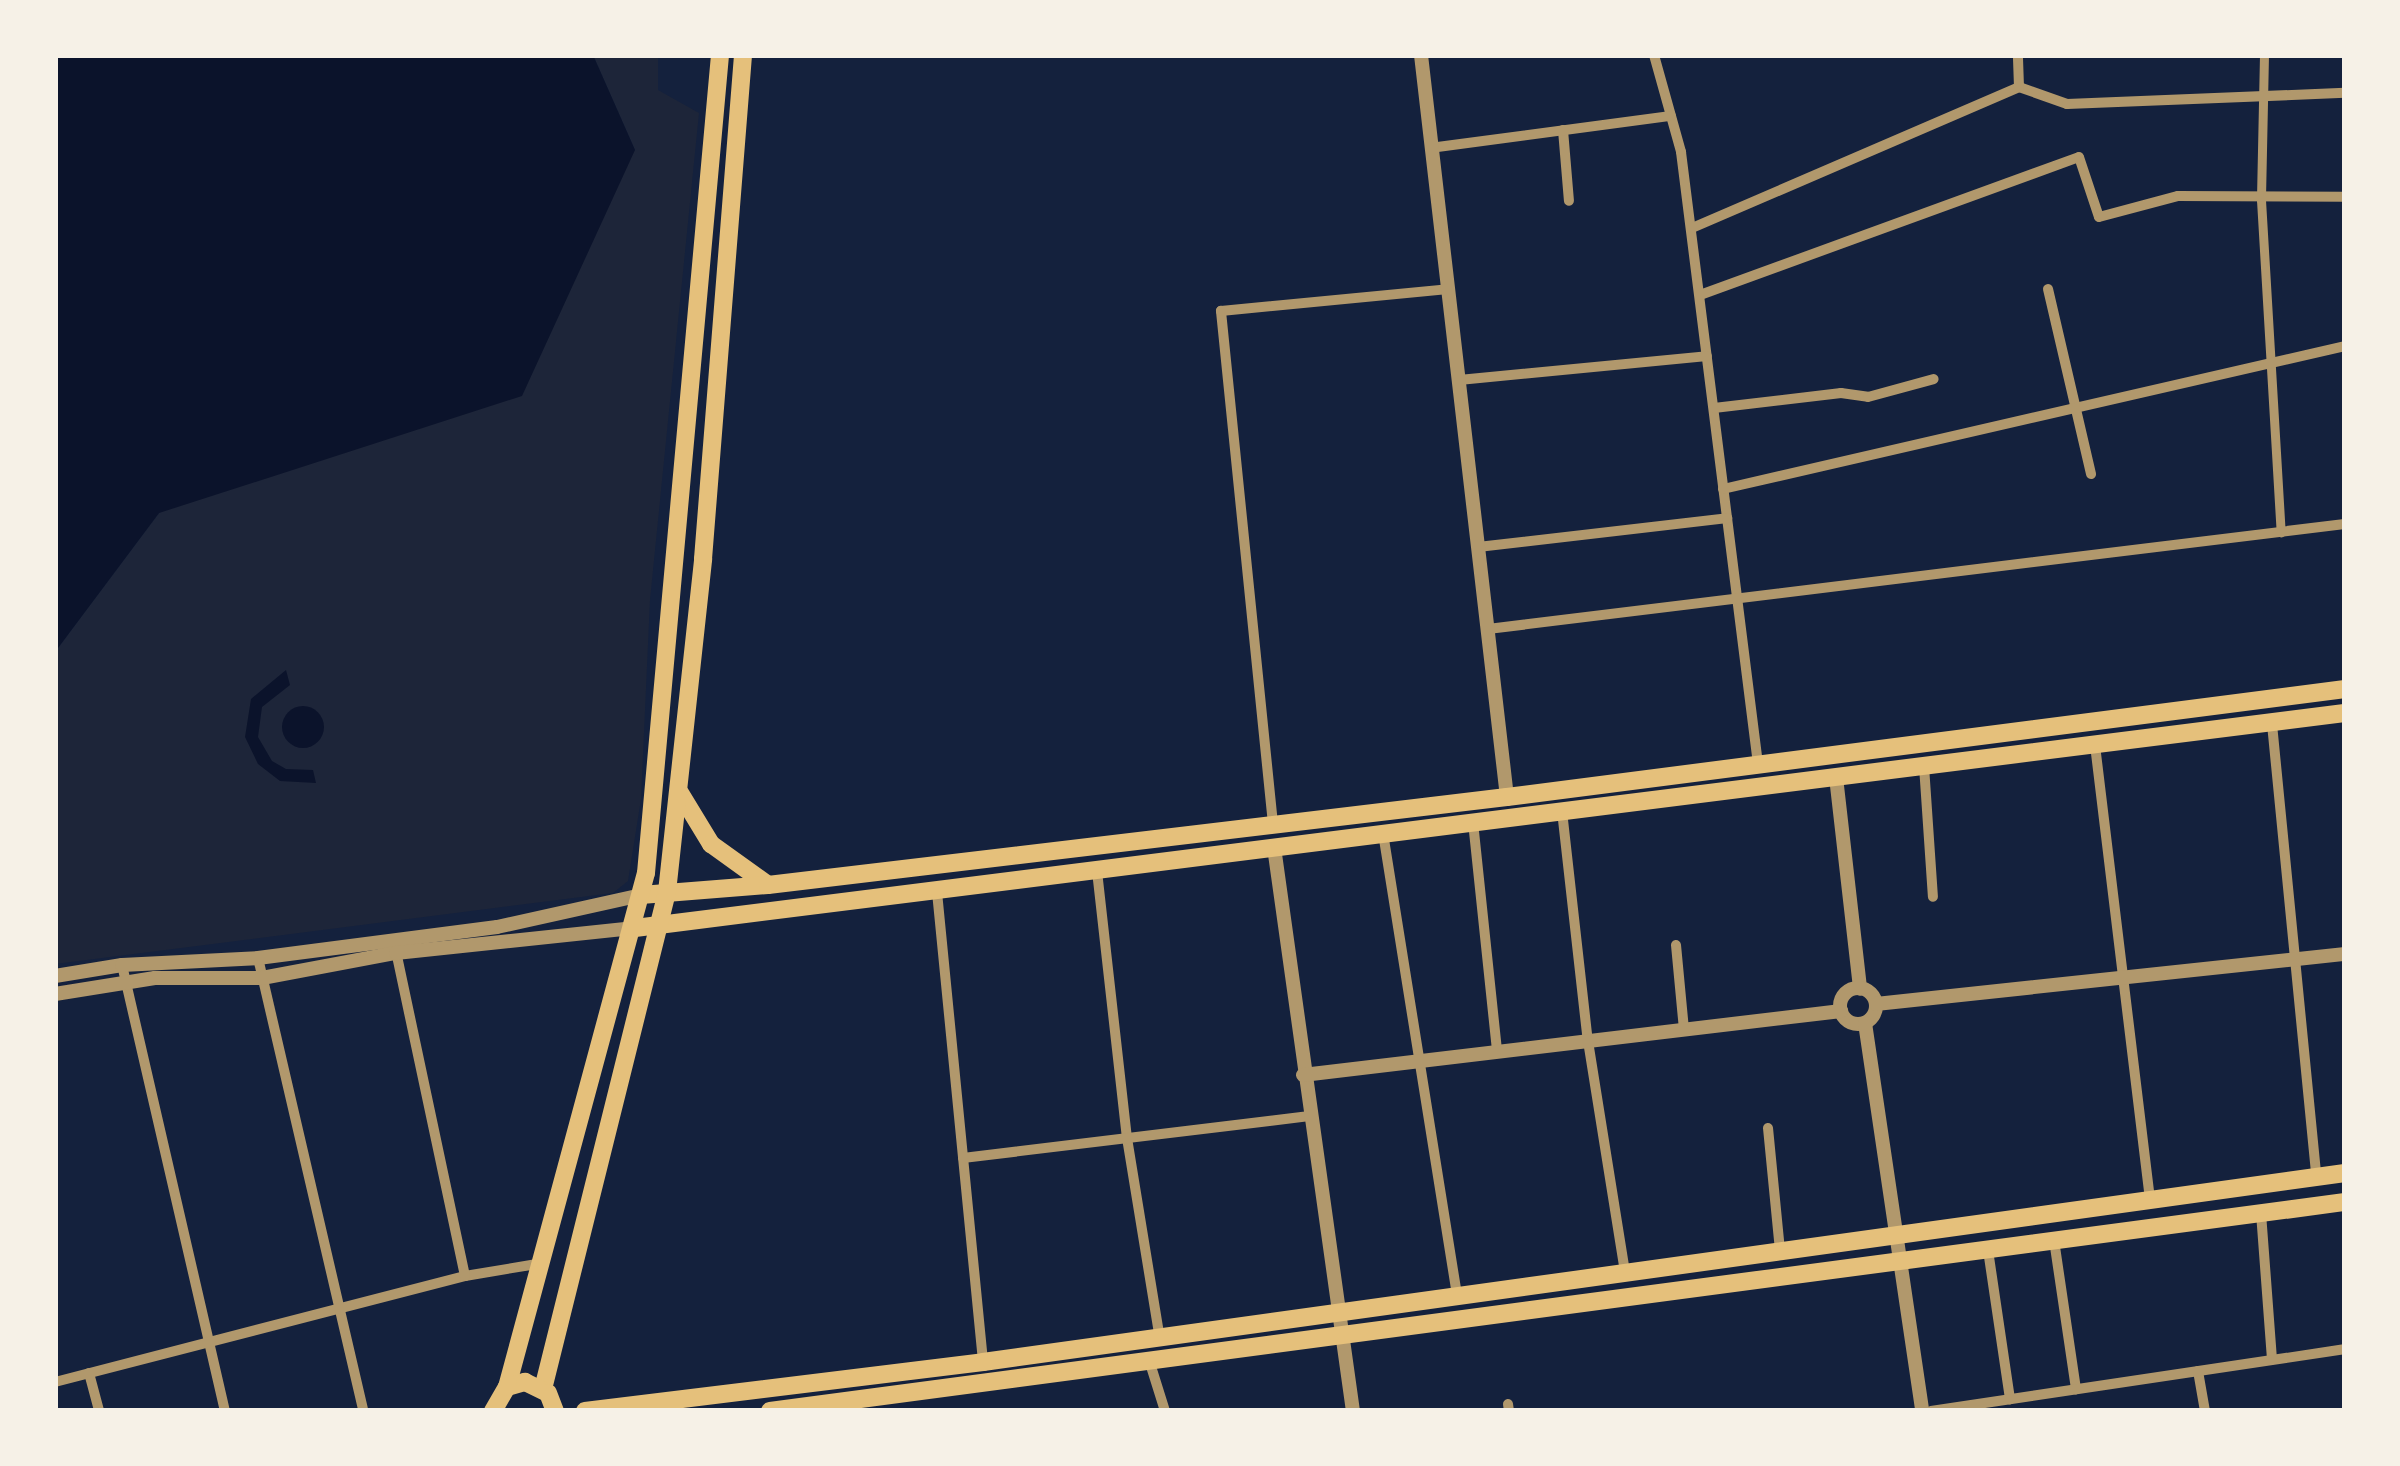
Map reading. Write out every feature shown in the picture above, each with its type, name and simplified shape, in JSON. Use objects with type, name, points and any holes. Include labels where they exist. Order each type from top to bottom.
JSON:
[{"type":"main road","points":[[494,1411],[507,1388],[544,1263],[641,894],[720,55]]},
{"type":"main road","points":[[555,1411],[544,1388],[667,892],[680,793],[743,55]]},
{"type":"main road","points":[[641,894],[768,885],[1508,797],[2345,689]]},
{"type":"main road","points":[[2164,713],[2167,736]]},
{"type":"main road","points":[[634,928],[2345,714]]},
{"type":"main road","points":[[680,793],[711,844],[768,885]]},
{"type":"main road","points":[[895,869],[899,896]]},
{"type":"main road","points":[[585,1411],[983,1362],[1159,1334],[2345,1173]]},
{"type":"main road","points":[[770,1411],[2345,1202]]},
{"type":"main road","points":[[507,1388],[526,1382],[544,1388]]},
{"type":"street","points":[[1421,55],[1508,797]]},
{"type":"street","points":[[2018,55],[2019,87]]},
{"type":"street","points":[[2264,55],[2262,200],[2280,532]]},
{"type":"street","points":[[1656,56],[1692,228],[1758,764]]},
{"type":"street","points":[[1692,228],[2019,87],[2067,104],[2345,92]]},
{"type":"street","points":[[1430,148],[1671,116]]},
{"type":"street","points":[[1563,130],[1569,200]]},
{"type":"street","points":[[1700,296],[2079,157],[2099,217],[2178,196],[2262,200],[2345,197]]},
{"type":"street","points":[[2048,288],[2090,474]]},
{"type":"street","points":[[1274,824],[1221,311],[1448,289]]},
{"type":"street","points":[[1723,489],[2345,346]]},
{"type":"street","points":[[1458,380],[1707,356]]},
{"type":"street","points":[[1714,408],[1841,393],[1868,397],[1934,380]]},
{"type":"street","points":[[1478,546],[1727,518]]},
{"type":"street","points":[[1488,629],[2345,524]]},
{"type":"street","points":[[2272,724],[2290,960],[2316,1176]]},
{"type":"street","points":[[2095,745],[2150,1200]]},
{"type":"street","points":[[1924,766],[1933,897]]},
{"type":"street","points":[[1836,777],[1860,988],[1876,1004]]},
{"type":"street","points":[[1562,810],[1588,1041],[1625,1273]]},
{"type":"street","points":[[1473,821],[1496,1052]]},
{"type":"street","points":[[1382,833],[1458,1294]]},
{"type":"street","points":[[1274,848],[1302,1075],[1353,1411]]},
{"type":"street","points":[[1097,871],[1128,1138],[1159,1334]]},
{"type":"street","points":[[937,892],[983,1362]]},
{"type":"street","points":[[55,994],[155,978],[262,978],[394,945],[641,894]]},
{"type":"street","points":[[55,976],[122,965],[634,928]]},
{"type":"street","points":[[394,945],[465,1276]]},
{"type":"street","points":[[1676,945],[1684,1030]]},
{"type":"street","points":[[1876,1004],[2345,954]]},
{"type":"street","points":[[258,958],[362,1411]]},
{"type":"street","points":[[122,965],[225,1411]]},
{"type":"street","points":[[1860,988],[1844,995],[1841,1011],[1848,1021],[1865,1023]]},
{"type":"street","points":[[1876,1004],[1865,1023],[1897,1263],[1922,1411]]},
{"type":"street","points":[[1302,1075],[1841,1011]]},
{"type":"street","points":[[963,1158],[1308,1116]]},
{"type":"street","points":[[1768,1128],[1780,1251]]},
{"type":"street","points":[[2261,1213],[2272,1360]]},
{"type":"street","points":[[2054,1240],[2076,1389]]},
{"type":"street","points":[[1988,1250],[2010,1399]]},
{"type":"street","points":[[55,1382],[465,1276],[544,1263]]},
{"type":"street","points":[[1931,1411],[2345,1349]]},
{"type":"street","points":[[1149,1359],[1165,1411]]},
{"type":"street","points":[[2198,1371],[2205,1411]]},
{"type":"street","points":[[89,1374],[99,1411]]},
{"type":"shaded area","points":[[55,55],[593,55],[635,150],[522,396],[159,513],[55,652]]},
{"type":"shaded area","points":[[593,55],[658,55],[658,90],[699,113],[650,600],[641,799],[628,881],[613,893],[55,964],[55,652],[159,513],[635,150]]},
{"type":"shaded area","points":[[286,670],[290,685],[262,707],[258,737],[272,761],[286,769],[313,770],[316,783],[280,781],[258,764],[245,737],[251,699]]},
{"type":"shaded area","points":[[303,706],[318,712],[324,727],[318,742],[303,748],[288,742],[282,727],[288,712]]}]
